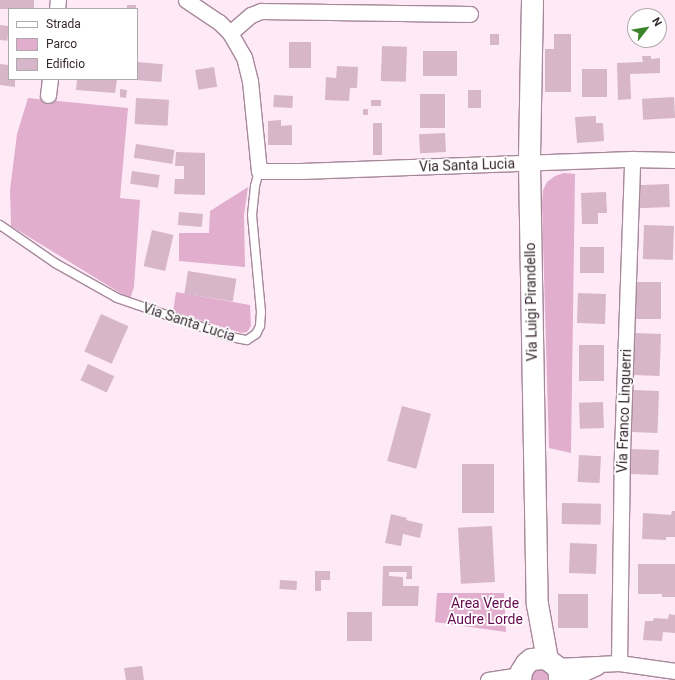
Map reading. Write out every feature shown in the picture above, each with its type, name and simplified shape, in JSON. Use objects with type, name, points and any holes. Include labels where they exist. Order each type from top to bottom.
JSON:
[{"type":"street","name":"Via Santa Lucia","points":[[186,0],[207,13],[230,33],[244,57],[248,69],[259,171],[309,171],[632,159],[675,160]]},
{"type":"street","name":"Via Luigi Pirandello","points":[[522,673],[537,604],[529,163],[532,0]]},
{"type":"street","points":[[230,33],[251,15],[261,11],[470,14]]},
{"type":"street","points":[[48,95],[50,80]]},
{"type":"street","name":"Via Franco Linguerri","points":[[613,663],[632,159]]},
{"type":"street","name":"Via Luigi Pirandello","points":[[537,604],[558,671]]},
{"type":"street","points":[[488,680],[522,673],[536,658],[558,671],[613,663],[675,671]]},
{"type":"lane","name":"Via Santa Lucia","points":[[0,225],[55,262],[117,298],[231,337],[247,340],[256,334],[260,326],[261,312],[255,265],[252,215],[254,186],[259,171]]},
{"type":"green space","points":[[28,98],[128,108],[120,198],[140,200],[134,287],[130,299],[11,226],[10,190],[17,134]]},
{"type":"green space","points":[[564,173],[575,174],[571,453],[549,448],[542,205],[543,190],[547,182],[555,176]]},
{"type":"green space","points":[[248,187],[244,215],[245,267],[179,261],[179,233],[209,233],[210,211]]},
{"type":"green space","points":[[176,292],[250,305],[251,326],[247,332],[242,333],[173,312]]},
{"type":"green space","name":"Area Verde Audre Lorde","points":[[437,593],[504,593],[506,632],[435,622]]},
{"type":"green space","points":[[544,666],[552,680],[527,680],[531,668]]},
{"type":"building","points":[[0,0],[34,0],[34,8],[0,9]]},
{"type":"building","points":[[127,5],[136,5],[136,8],[127,8]]},
{"type":"building","points":[[0,25],[8,26],[7,41],[0,40]]},
{"type":"building","points":[[490,34],[499,34],[499,45],[490,45]]},
{"type":"building","points":[[554,34],[571,34],[571,92],[545,92],[545,49],[554,49]]},
{"type":"building","points":[[289,42],[311,42],[311,68],[289,68]]},
{"type":"building","points":[[382,46],[407,47],[406,82],[381,81]]},
{"type":"building","points":[[423,51],[457,51],[457,76],[423,76]]},
{"type":"building","points":[[642,56],[651,56],[651,59],[660,58],[660,73],[630,74],[631,99],[618,100],[617,63],[643,62]]},
{"type":"building","points":[[138,62],[163,64],[161,82],[137,80]]},
{"type":"building","points":[[0,64],[8,65],[8,80],[15,80],[15,87],[0,85]]},
{"type":"building","points":[[337,66],[358,67],[357,88],[350,88],[349,101],[325,100],[326,77],[336,78]]},
{"type":"building","points":[[214,67],[217,87],[198,90],[195,70]]},
{"type":"building","points":[[582,69],[607,69],[607,97],[582,97]]},
{"type":"building","points":[[77,80],[117,80],[115,93],[76,90]]},
{"type":"building","points":[[120,89],[127,90],[126,98],[120,97]]},
{"type":"building","points":[[468,90],[481,90],[481,108],[468,108]]},
{"type":"building","points":[[420,94],[445,94],[445,128],[420,128]]},
{"type":"building","points":[[274,95],[293,96],[292,108],[273,107]]},
{"type":"building","points":[[674,97],[675,118],[643,120],[642,99]]},
{"type":"building","points":[[136,98],[169,100],[168,126],[135,124]]},
{"type":"building","points":[[371,100],[381,100],[381,106],[371,106]]},
{"type":"building","points":[[363,109],[368,109],[368,115],[363,115]]},
{"type":"building","points":[[596,116],[596,123],[603,123],[604,141],[577,143],[575,117]]},
{"type":"building","points":[[281,120],[281,126],[292,125],[292,145],[268,145],[268,121]]},
{"type":"building","points":[[373,123],[382,123],[382,155],[373,155]]},
{"type":"building","points":[[445,133],[446,152],[420,153],[419,134]]},
{"type":"building","points":[[136,144],[175,150],[172,164],[134,158]]},
{"type":"building","points":[[176,152],[205,153],[205,195],[174,194],[175,179],[184,179],[184,166],[175,166]]},
{"type":"building","points":[[132,171],[160,175],[158,188],[130,184]]},
{"type":"building","points":[[669,184],[670,207],[637,208],[636,185]]},
{"type":"building","points":[[606,192],[607,213],[598,213],[598,224],[582,224],[581,193]]},
{"type":"building","points":[[179,212],[203,214],[202,227],[178,225]]},
{"type":"building","points":[[644,225],[674,226],[673,260],[643,259]]},
{"type":"building","points":[[152,230],[173,235],[165,271],[144,266]]},
{"type":"building","points":[[580,247],[604,247],[604,273],[580,273]]},
{"type":"building","points":[[188,271],[236,279],[233,301],[184,294]]},
{"type":"building","points":[[635,282],[661,282],[661,319],[635,319]]},
{"type":"building","points":[[578,293],[606,294],[605,324],[577,323]]},
{"type":"building","points":[[101,314],[128,326],[112,364],[84,351]]},
{"type":"building","points":[[635,333],[661,334],[660,376],[634,375]]},
{"type":"building","points":[[579,345],[604,345],[604,381],[579,381]]},
{"type":"building","points":[[88,364],[114,376],[107,393],[80,380]]},
{"type":"building","points":[[633,390],[659,391],[658,433],[632,432]]},
{"type":"building","points":[[603,402],[604,428],[580,429],[579,403]]},
{"type":"building","points":[[402,406],[431,414],[416,469],[387,461]]},
{"type":"building","points":[[631,449],[659,450],[658,475],[630,474]]},
{"type":"building","points":[[579,455],[601,456],[600,483],[578,482]]},
{"type":"building","points":[[462,464],[494,464],[494,513],[462,513]]},
{"type":"building","points":[[562,503],[601,504],[601,525],[562,524]]},
{"type":"building","points":[[672,511],[675,511],[675,537],[666,537],[666,540],[642,539],[643,513],[671,515]]},
{"type":"building","points":[[391,514],[407,518],[406,520],[423,524],[420,538],[403,534],[401,546],[385,543]]},
{"type":"building","points":[[492,526],[495,582],[461,584],[458,528]]},
{"type":"building","points":[[570,543],[597,544],[596,574],[569,573]]},
{"type":"building","points":[[638,564],[675,564],[675,597],[662,597],[662,594],[638,594]]},
{"type":"building","points":[[383,566],[412,566],[412,579],[406,579],[407,572],[389,572],[389,576],[403,577],[403,586],[419,586],[418,606],[382,606]]},
{"type":"building","points":[[315,571],[330,571],[330,580],[321,580],[321,591],[315,591]]},
{"type":"building","points":[[280,580],[297,581],[297,590],[280,589]]},
{"type":"building","points":[[558,594],[588,594],[588,628],[558,628]]},
{"type":"building","points":[[347,612],[372,612],[372,641],[347,641]]},
{"type":"building","points":[[669,614],[675,615],[675,633],[663,632],[662,641],[643,640],[645,621],[653,621],[654,618],[668,619]]},
{"type":"building","points":[[142,666],[144,680],[126,680],[124,668]]}]
